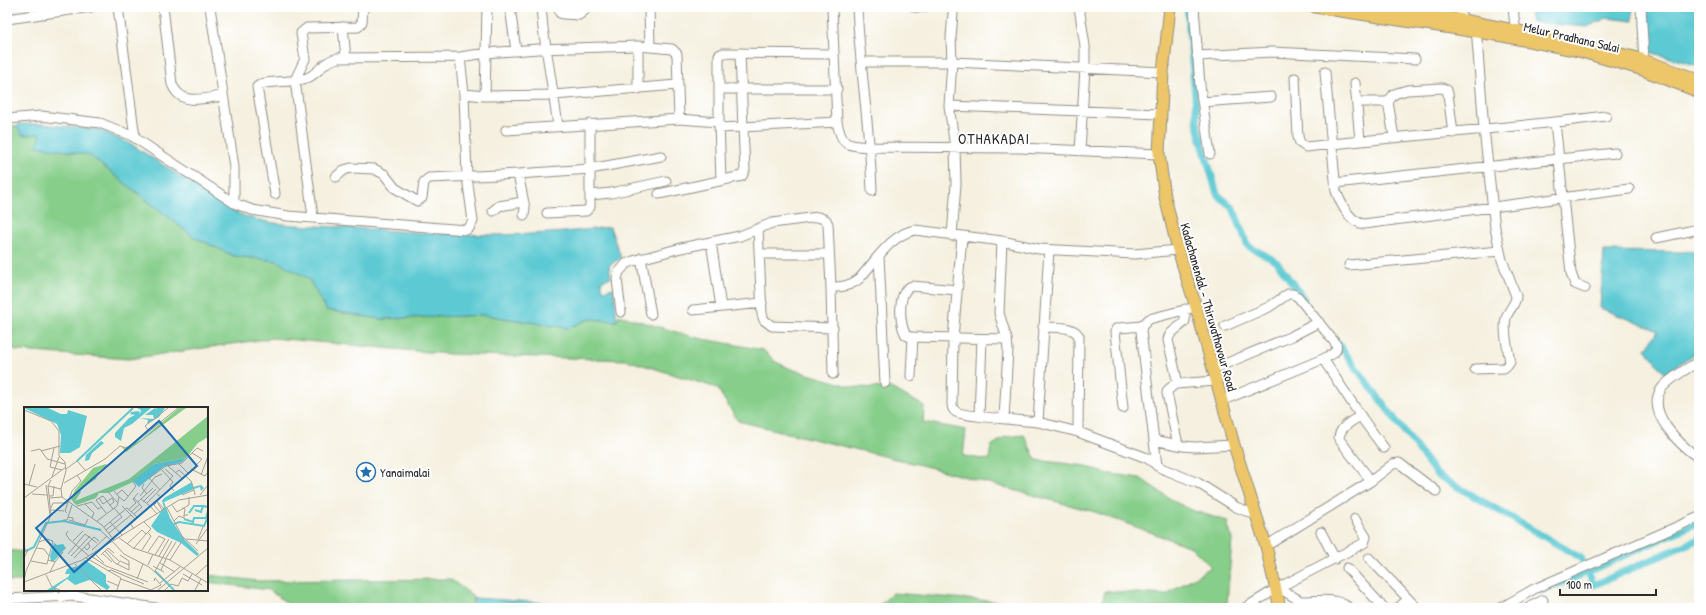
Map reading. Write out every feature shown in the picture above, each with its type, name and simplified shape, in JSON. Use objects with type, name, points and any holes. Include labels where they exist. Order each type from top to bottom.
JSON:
[{"type":"main road","name":"Kadachanendal - Thiruvathavour Road","points":[[1170,7],[1160,114],[1159,154],[1165,198],[1178,250],[1196,306],[1234,445],[1266,546],[1277,588],[1280,608]]},
{"type":"main road","name":"Melur Pradhana Salai","points":[[1316,7],[1416,10],[1461,20],[1476,28]]},
{"type":"main road","name":"Melur Pradhana Salai","points":[[1372,9],[1416,24],[1476,28],[1516,35],[1559,39],[1644,60],[1699,80]]},
{"type":"main road","name":"Melur Pradhana Salai","points":[[1516,35],[1640,69],[1699,92]]},
{"type":"street","points":[[7,19],[64,12],[73,8],[91,7]]},
{"type":"street","points":[[118,7],[135,138]]},
{"type":"street","points":[[163,7],[172,84],[175,92],[180,97],[187,100],[222,96]]},
{"type":"street","points":[[210,7],[222,96],[234,167],[234,203]]},
{"type":"street","points":[[313,217],[295,80],[305,59],[300,36],[304,29],[307,28],[360,25],[365,7]]},
{"type":"street","points":[[485,96],[487,7]]},
{"type":"street","points":[[510,7],[516,51]]},
{"type":"street","points":[[541,7],[558,125]]},
{"type":"street","points":[[559,7],[560,13],[579,15],[585,10],[585,7]]},
{"type":"street","points":[[649,7],[650,47]]},
{"type":"street","points":[[832,7],[837,89],[837,122],[840,135],[844,143],[849,145],[870,147],[1159,154]]},
{"type":"street","points":[[857,7],[859,47],[862,62],[870,147],[872,191]]},
{"type":"street","points":[[915,7],[924,7]]},
{"type":"street","points":[[1079,7],[1085,46],[1080,151]]},
{"type":"street","points":[[1194,7],[1202,102],[1210,154]]},
{"type":"street","points":[[1461,7],[1461,20]]},
{"type":"street","points":[[1513,7],[1516,35]]},
{"type":"street","points":[[1641,7],[1644,60]]},
{"type":"street","points":[[953,13],[949,106],[955,148],[957,290],[953,338],[952,408],[958,412],[979,416],[1038,422],[1078,432],[1147,458],[1157,466],[1198,483],[1236,507],[1256,514]]},
{"type":"street","points":[[343,27],[346,58]]},
{"type":"street","points":[[1475,369],[1504,368],[1510,362],[1505,324],[1506,317],[1516,300],[1516,296],[1500,251],[1495,228],[1494,208],[1484,129],[1476,28]]},
{"type":"street","points":[[638,46],[638,88]]},
{"type":"street","points":[[275,194],[257,87],[265,83],[308,77],[316,73],[325,63],[330,60],[346,58],[460,57],[486,53],[546,49],[638,46],[668,48],[676,51],[678,54],[677,85],[679,119]]},
{"type":"street","points":[[1197,56],[1272,52],[1415,59]]},
{"type":"street","points":[[722,180],[719,125],[719,55],[723,53],[834,54]]},
{"type":"street","points":[[658,194],[722,180],[740,178],[744,174],[746,170],[740,53]]},
{"type":"street","points":[[7,119],[41,116],[100,123],[115,128],[135,138],[234,203],[252,210],[288,216],[466,230],[473,221],[467,177],[464,94],[460,57]]},
{"type":"street","points":[[862,62],[952,62],[1163,72]]},
{"type":"street","points":[[1325,72],[1334,183],[1340,202],[1353,220],[1358,223],[1364,224],[1494,208],[1629,189]]},
{"type":"street","points":[[1295,78],[1298,137],[1300,143],[1306,147],[1606,116]]},
{"type":"street","points":[[1355,83],[1360,141]]},
{"type":"street","points":[[464,94],[485,96],[554,95],[677,85]]},
{"type":"street","points":[[720,89],[837,89]]},
{"type":"street","points":[[1394,137],[1388,102],[1391,96],[1399,92],[1445,89],[1448,94],[1453,133]]},
{"type":"street","points":[[1202,102],[1271,97]]},
{"type":"street","points":[[1357,102],[1388,102]]},
{"type":"street","points":[[949,106],[1160,114]]},
{"type":"street","points":[[506,130],[558,125],[679,119],[743,127],[837,122]]},
{"type":"street","points":[[1555,122],[1573,281],[1578,286],[1585,288]]},
{"type":"street","points":[[547,213],[586,211],[590,207],[590,124]]},
{"type":"street","points":[[1334,183],[1615,153]]},
{"type":"street","points":[[336,176],[344,170],[351,168],[374,169],[384,174],[395,188],[417,201],[422,198],[424,182],[429,178],[590,169],[661,156]]},
{"type":"street","points":[[518,174],[525,212],[524,216]]},
{"type":"street","points":[[590,195],[611,193],[666,181]]},
{"type":"street","points":[[493,211],[499,206],[523,202]]},
{"type":"street","points":[[621,312],[617,279],[619,272],[626,264],[641,258],[740,236],[781,221],[823,217],[828,224],[828,254],[833,328],[833,374]]},
{"type":"street","points":[[758,229],[764,320],[772,326],[833,328]]},
{"type":"street","points":[[1656,238],[1699,229]]},
{"type":"street","points":[[831,287],[842,287],[853,284],[891,243],[906,232],[915,230],[1002,241],[1049,250],[1135,254],[1178,250]]},
{"type":"street","points":[[1002,241],[999,313],[1007,339],[1008,350],[1004,418]]},
{"type":"street","points":[[712,242],[721,307]]},
{"type":"street","points":[[1038,422],[1049,250]]},
{"type":"street","points":[[1349,265],[1500,251]]},
{"type":"street","points":[[760,254],[828,254]]},
{"type":"street","points":[[879,256],[885,383]]},
{"type":"street","points":[[641,258],[652,314]]},
{"type":"street","points":[[957,290],[912,286],[906,288],[902,301],[901,327],[906,335],[913,337],[1007,339]]},
{"type":"street","points":[[1221,400],[1323,359],[1335,352],[1337,347],[1319,322],[1294,294],[1288,294],[1269,307],[1225,326]]},
{"type":"street","points":[[693,310],[762,303]]},
{"type":"street","points":[[1157,466],[1141,331],[1142,326],[1149,319],[1196,306]]},
{"type":"street","points":[[1178,384],[1168,340],[1169,336],[1185,321],[1185,309]]},
{"type":"street","points":[[1213,369],[1292,336],[1319,322]]},
{"type":"street","points":[[1123,408],[1115,332],[1116,329],[1119,328],[1142,326]]},
{"type":"street","points":[[1043,327],[1070,328],[1079,336],[1078,432]]},
{"type":"street","points":[[912,376],[913,337]]},
{"type":"street","points":[[979,416],[982,339]]},
{"type":"street","points":[[1323,359],[1360,416],[1384,448]]},
{"type":"street","points":[[1699,361],[1672,379],[1662,389],[1658,396],[1657,404],[1658,412],[1670,432],[1680,444],[1699,458]]},
{"type":"street","points":[[1178,445],[1167,393],[1171,386],[1178,384],[1216,381]]},
{"type":"street","points":[[1360,416],[1344,427],[1339,435],[1339,439],[1371,481]]},
{"type":"street","points":[[1154,440],[1195,447],[1234,445]]},
{"type":"street","points":[[1266,546],[1371,481],[1393,464],[1399,463],[1436,491]]},
{"type":"street","points":[[1501,608],[1534,589],[1699,517]]},
{"type":"street","points":[[1244,608],[1277,588],[1360,546],[1366,540],[1366,537],[1355,519]]},
{"type":"street","points":[[1320,532],[1335,559]]},
{"type":"street","points":[[1368,558],[1417,608]]},
{"type":"street","points":[[1347,568],[1384,608]]},
{"type":"street","points":[[1277,588],[1312,608]]},
{"type":"street","points":[[7,599],[71,596],[156,608]]},
{"type":"street","points":[[1398,608],[1408,599]]},
{"type":"street","points":[[1528,608],[1543,600]]},
{"type":"street","points":[[1302,602],[1336,601],[1343,603],[1349,608]]},
{"type":"green space","points":[[7,123],[17,127],[22,135],[41,134],[38,146],[89,155],[194,237],[234,256],[277,261],[309,279],[326,310],[380,319],[485,315],[568,328],[589,319],[617,321],[619,315],[693,337],[763,350],[776,362],[791,369],[853,387],[891,388],[924,406],[923,422],[966,430],[963,456],[989,460],[991,446],[1005,437],[1024,435],[1036,460],[1086,466],[1104,473],[1140,478],[1175,502],[1194,511],[1227,521],[1232,540],[1227,603],[1220,608],[1101,608],[1105,591],[1165,595],[1211,567],[1191,547],[1095,512],[925,466],[738,421],[717,388],[627,360],[449,354],[273,338],[128,359],[7,350],[7,145],[11,142]]},
{"type":"green space","points":[[7,550],[24,552],[24,581],[7,581]]},
{"type":"green space","points":[[208,575],[258,581],[450,579],[473,596],[472,608],[292,607],[269,590],[208,582]]},
{"type":"green space","points":[[893,593],[1003,602],[1035,608],[876,608]]},
{"type":"water","points":[[1528,7],[1632,7],[1633,21],[1607,18],[1587,27],[1532,22]]},
{"type":"water","points":[[1644,7],[1699,7],[1699,66],[1646,51]]},
{"type":"water","points":[[19,124],[43,124],[100,130],[131,144],[235,212],[247,217],[273,223],[471,235],[549,233],[610,227],[621,258],[609,265],[611,277],[601,281],[603,290],[614,288],[617,321],[589,319],[568,328],[485,315],[380,319],[326,310],[309,279],[277,261],[234,256],[194,237],[89,155],[37,146],[41,134],[22,135],[17,127]]},
{"type":"water","points":[[1699,250],[1699,350],[1665,374],[1646,349],[1658,331],[1600,308],[1604,251],[1683,252]]},
{"type":"water","points":[[474,598],[549,603],[548,608],[474,608]]},
{"type":"waterway","points":[[1187,7],[1198,129],[1217,194],[1233,208],[1248,246],[1276,261],[1304,299]]},
{"type":"waterway","points":[[1336,341],[1437,475],[1581,558],[1594,585],[1699,539]]},
{"type":"waterway","points":[[1541,591],[1699,522]]},
{"type":"place","name":"Yanaimalai","points":[[366,472]]},
{"type":"district","name":"OTHAKADAI","points":[[994,139]]}]
